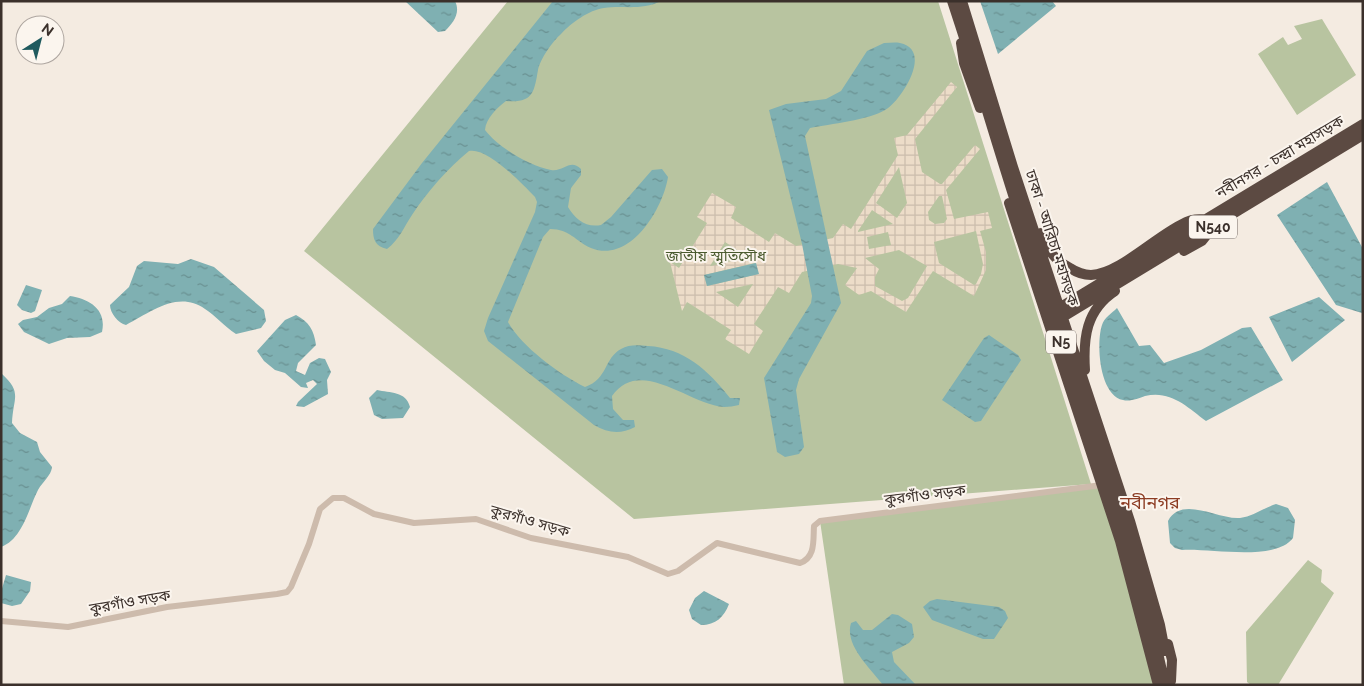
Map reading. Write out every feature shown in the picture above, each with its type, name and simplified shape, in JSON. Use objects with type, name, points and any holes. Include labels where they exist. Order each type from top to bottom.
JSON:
[{"type":"highway","name":"N5","points":[[952,1],[1061,313],[1169,683]]},
{"type":"highway","name":"ঢাকা - আরিচা মহাসড়ক","points":[[962,1],[1022,193],[1085,380],[1158,618],[1169,683]]},
{"type":"highway","points":[[962,33],[961,48],[964,63],[1055,349],[1102,484],[1134,586],[1158,685]]},
{"type":"highway","name":"নবীনগর - চন্দ্রা মহাসড়ক","points":[[1211,222],[1363,124]]},
{"type":"highway","name":"নবীনগর - চন্দ্রা মহাসড়ক","points":[[1061,313],[1211,222],[1363,135]]},
{"type":"highway","points":[[1022,193],[1031,207],[1046,246],[1052,255],[1076,272],[1090,275],[1102,273],[1117,265],[1190,220],[1211,222],[1202,241],[1113,292],[1091,316],[1086,332],[1085,380]]},
{"type":"street","name":"কুরগাঁও সড়ক","points":[[1,621],[68,627],[167,607],[253,598],[287,592],[291,587],[309,544],[320,509],[333,498],[344,498],[374,514],[414,523],[476,519],[531,538],[628,557],[668,574],[678,571],[716,543],[800,563],[809,557],[814,541],[814,526],[820,521],[1102,484]]},
{"type":"green space","name":"জাতীয় স্মৃতিসৌধ","points":[[508,1],[938,1],[1091,484],[634,519],[304,251]]},
{"type":"green space","points":[[1322,19],[1356,75],[1297,115],[1258,54],[1283,37],[1288,45],[1302,39],[1294,26]]},
{"type":"green space","points":[[1102,485],[1156,685],[844,685],[820,521]]},
{"type":"green space","points":[[1308,560],[1322,570],[1321,582],[1334,593],[1278,685],[1251,685],[1247,682],[1246,632]]},
{"type":"shaded area","points":[[951,82],[957,87],[915,139],[922,172],[940,184],[975,145],[980,149],[946,190],[954,219],[988,212],[992,228],[980,231],[986,252],[986,270],[974,296],[933,271],[906,312],[871,291],[859,295],[845,285],[857,268],[838,264],[802,272],[789,293],[778,287],[754,324],[763,331],[749,354],[725,339],[731,330],[687,302],[682,311],[670,262],[679,268],[707,223],[697,217],[712,193],[736,207],[731,218],[769,242],[775,233],[796,246],[833,238],[843,224],[851,229],[898,155],[894,138],[907,135]],"holes":[[[899,167],[907,203],[897,218],[876,203]],[[939,196],[942,196],[947,219],[944,223],[935,224],[929,220],[928,212]],[[872,210],[893,224],[858,232]],[[976,231],[983,264],[976,284],[974,285],[939,263],[934,242]],[[888,232],[891,245],[869,249],[867,237]],[[725,242],[748,257],[710,266]],[[899,250],[927,266],[908,298],[902,301],[875,286],[875,277],[879,269],[865,258]],[[755,263],[758,274],[707,286],[704,275]],[[753,284],[738,307],[716,292]]]},
{"type":"water","points":[[405,1],[455,1],[457,14],[445,31],[438,32]]},
{"type":"water","points":[[553,1],[661,1],[647,6],[598,9],[575,21],[558,37],[544,56],[539,66],[531,95],[522,100],[506,101],[490,117],[485,130],[506,149],[542,168],[556,170],[574,165],[581,169],[581,175],[571,188],[568,207],[578,219],[586,224],[601,225],[611,217],[652,170],[662,169],[668,177],[665,190],[652,218],[631,241],[619,248],[605,251],[591,248],[568,233],[550,229],[543,237],[508,322],[522,341],[542,359],[585,387],[598,379],[611,358],[624,347],[648,346],[673,351],[694,362],[713,378],[730,398],[740,398],[739,405],[724,407],[710,404],[665,385],[636,380],[623,385],[612,396],[613,409],[623,420],[634,420],[635,427],[619,432],[604,430],[594,425],[488,341],[484,331],[488,318],[535,212],[537,202],[535,197],[513,176],[495,160],[486,155],[477,151],[469,151],[453,165],[424,198],[398,237],[387,249],[377,244],[374,239],[373,229],[422,163]]},
{"type":"water","points":[[980,1],[1052,1],[1056,6],[998,54]]},
{"type":"water","points":[[884,43],[900,43],[910,48],[914,55],[911,76],[899,97],[892,105],[878,113],[860,119],[810,128],[805,136],[841,303],[799,379],[796,390],[804,447],[799,454],[785,457],[777,452],[764,378],[811,303],[812,296],[802,244],[769,110],[786,104],[826,99],[841,91],[867,51]]},
{"type":"water","points":[[1327,182],[1363,249],[1362,313],[1336,305],[1277,215]]},
{"type":"water","points":[[191,259],[214,267],[264,310],[266,321],[261,328],[236,334],[205,309],[185,302],[165,305],[126,325],[115,317],[110,305],[129,287],[137,266],[144,261],[178,264]]},
{"type":"water","points":[[756,263],[759,274],[707,286],[704,275]]},
{"type":"water","points":[[26,285],[42,290],[35,311],[31,313],[22,310],[17,305]]},
{"type":"water","points":[[70,296],[77,297],[95,306],[102,317],[102,332],[90,337],[67,338],[49,344],[24,332],[18,324],[23,320],[37,317],[49,308],[62,304]]},
{"type":"water","points":[[1319,297],[1345,320],[1292,362],[1269,317]]},
{"type":"water","points":[[1117,308],[1139,346],[1150,345],[1164,363],[1201,350],[1242,328],[1251,327],[1283,380],[1206,421],[1185,405],[1163,395],[1123,400],[1115,396],[1104,379],[1099,344],[1103,322]]},
{"type":"water","points":[[296,315],[310,327],[316,345],[298,363],[296,371],[305,375],[310,363],[319,358],[325,359],[331,372],[327,380],[328,394],[304,407],[296,406],[317,384],[313,380],[306,383],[308,388],[301,387],[285,373],[275,370],[264,361],[257,351],[285,320]]},
{"type":"water","points":[[989,335],[1018,355],[1021,360],[981,421],[975,422],[942,400],[984,338]]},
{"type":"water","points":[[1,373],[8,380],[14,391],[15,401],[12,423],[20,433],[37,442],[40,452],[52,467],[38,490],[20,530],[9,543],[1,547]]},
{"type":"water","points":[[377,390],[401,395],[405,398],[410,407],[403,418],[382,419],[374,415],[369,398]]},
{"type":"water","points":[[1276,504],[1288,508],[1295,520],[1293,538],[1284,545],[1272,550],[1241,552],[1182,550],[1175,548],[1170,543],[1168,521],[1174,513],[1182,510],[1191,509],[1231,518],[1240,518],[1250,516]]},
{"type":"water","points":[[6,575],[31,582],[30,591],[21,604],[12,606],[1,603],[1,592]]},
{"type":"water","points":[[704,591],[729,604],[725,613],[715,622],[701,625],[692,619],[689,610],[695,598]]},
{"type":"water","points":[[937,599],[999,607],[1005,611],[1008,618],[994,639],[983,639],[932,620],[923,607],[930,601]]},
{"type":"water","points":[[892,614],[898,615],[912,624],[914,637],[909,643],[892,652],[894,662],[916,685],[883,685],[860,656],[851,640],[851,623],[856,621],[863,630],[872,630]]},
{"type":"district","name":"নবীনগর","points":[[1150,502]]}]
